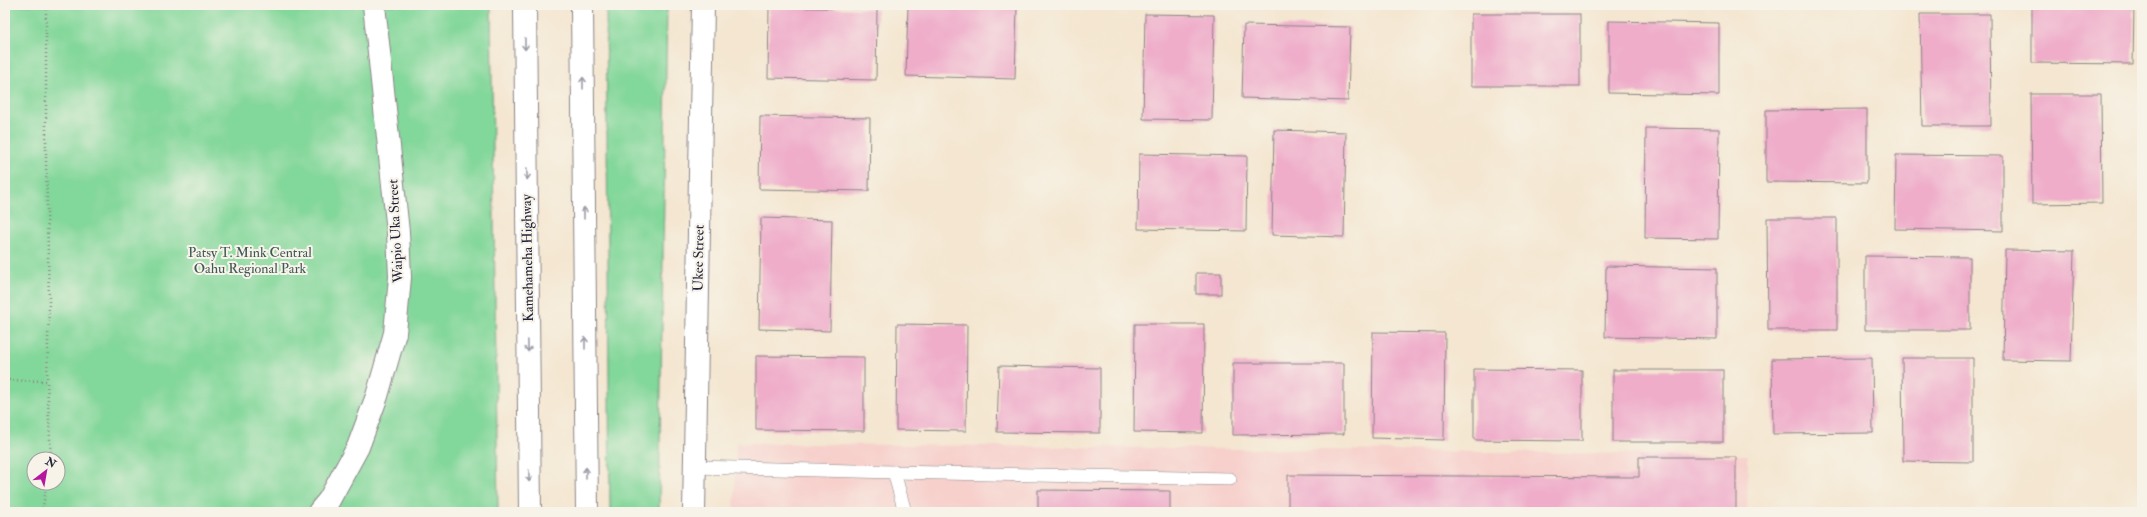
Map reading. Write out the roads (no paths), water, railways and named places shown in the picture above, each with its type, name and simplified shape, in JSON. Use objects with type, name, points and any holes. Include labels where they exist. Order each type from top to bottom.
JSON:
[{"type":"street","name":"Waipio Uka Street","points":[[319,512],[329,500],[358,447],[377,396],[395,333],[400,277],[398,232],[374,5]]},
{"type":"street","name":"Kamehameha Highway","points":[[525,5],[530,512]]},
{"type":"street","points":[[582,5],[587,512]]},
{"type":"street","name":"Ukee Street","points":[[694,512],[703,5]]},
{"type":"lane","points":[[694,467],[1230,479]]},
{"type":"lane","points":[[894,472],[905,512]]},
{"type":"park label","name":"Patsy T. Mink Central Oahu Regional Park","points":[[250,260]]}]
